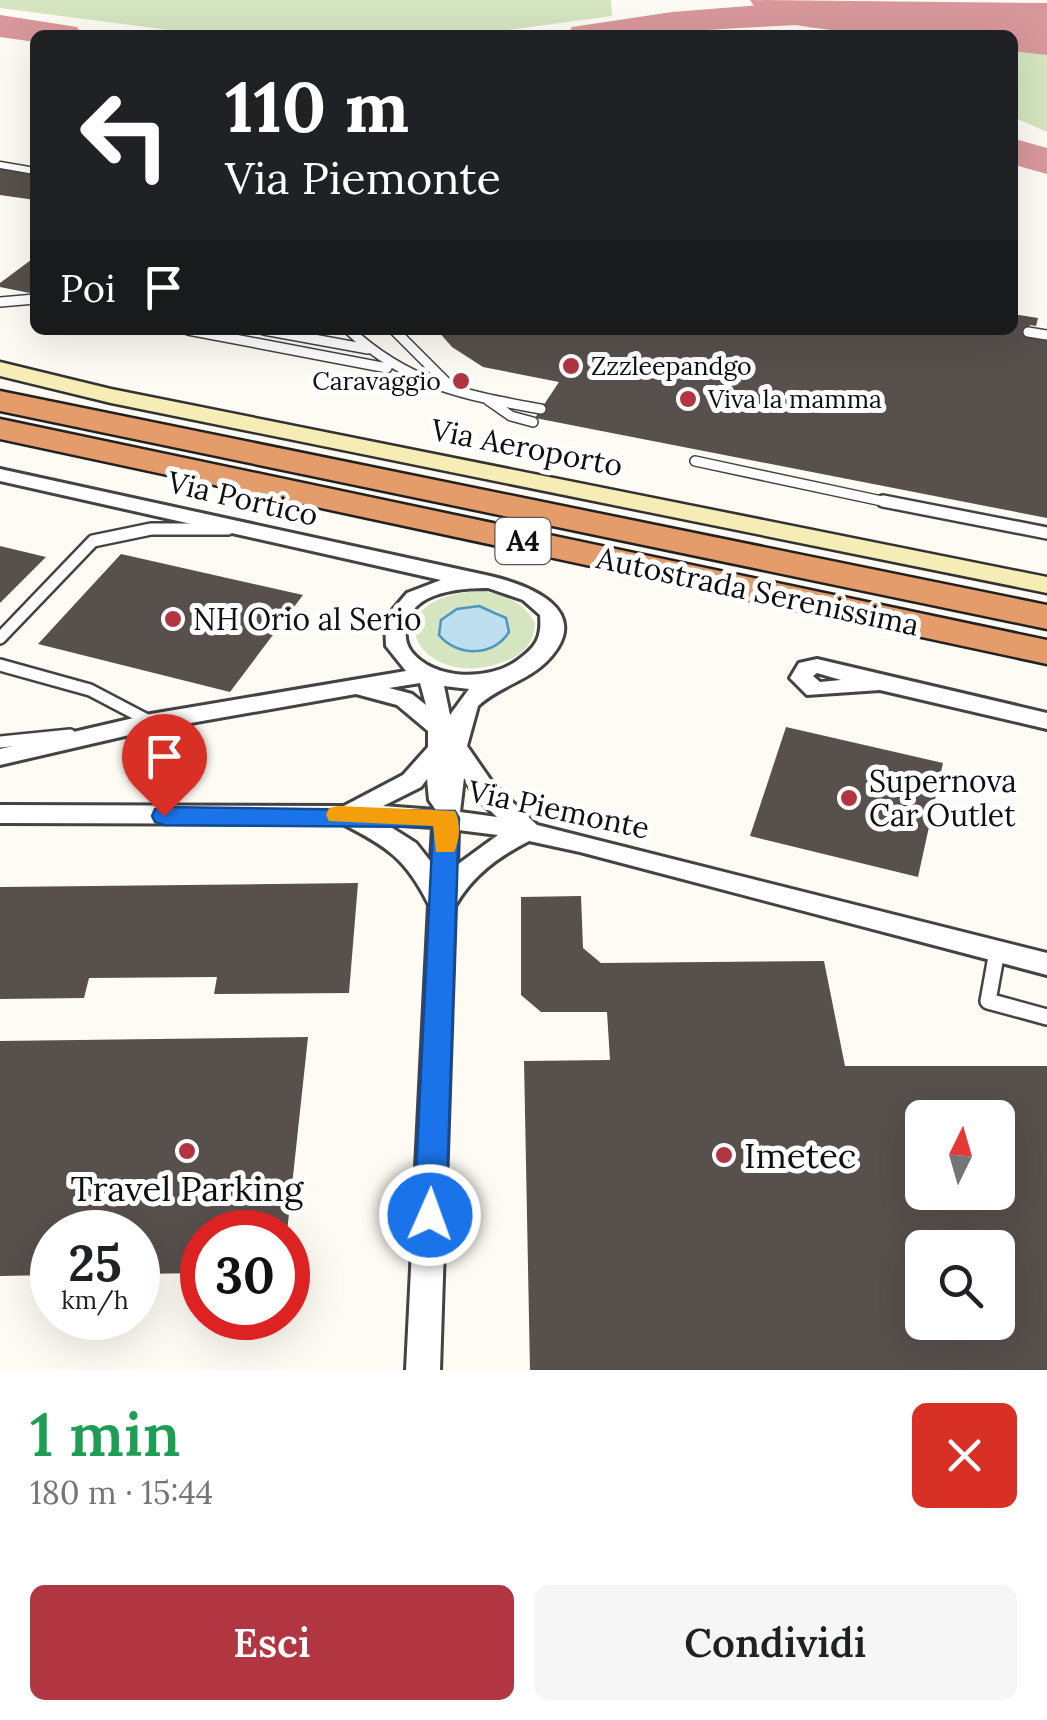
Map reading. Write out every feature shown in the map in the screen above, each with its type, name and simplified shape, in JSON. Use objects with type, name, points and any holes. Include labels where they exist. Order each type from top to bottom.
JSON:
[{"type":"highway","name":"Autostrada Serenissima","points":[[0,401],[1046,592]]},
{"type":"highway","name":"Autostrada Serenissima","points":[[0,430],[1047,652]]},
{"type":"main road","name":"Via Aeroporto","points":[[0,369],[110,396],[1046,592]]},
{"type":"street","name":"Via Portico","points":[[0,474],[474,581]]},
{"type":"street","points":[[345,814],[412,781],[445,743],[466,705],[540,660],[551,644],[552,618],[540,602],[519,590],[474,581],[424,593],[401,610],[393,632],[399,652],[428,674],[438,694],[445,743],[440,796],[446,818],[424,1370]]},
{"type":"street","points":[[0,757],[151,722],[428,674],[466,682],[506,678]]},
{"type":"street","points":[[880,684],[1047,721]]},
{"type":"street","points":[[346,689],[382,692],[404,699],[485,791],[528,830],[480,855],[466,868],[443,906]]},
{"type":"street","name":"Via Piemonte","points":[[0,814],[345,814],[446,818],[528,830],[1047,964]]},
{"type":"street","points":[[345,814],[406,847],[424,866],[443,906]]},
{"type":"street","name":"Via Piemonte","points":[[0,828],[45,816]]},
{"type":"lane","points":[[0,165],[30,169]]},
{"type":"lane","points":[[0,302],[30,299]]},
{"type":"lane","points":[[1028,332],[1047,335]]},
{"type":"lane","points":[[214,335],[396,370]]},
{"type":"lane","points":[[299,335],[368,349]]},
{"type":"lane","points":[[312,335],[316,340]]},
{"type":"lane","points":[[331,335],[338,344]]},
{"type":"lane","points":[[354,335],[396,370],[438,390],[541,409]]},
{"type":"lane","points":[[399,335],[446,382],[470,395]]},
{"type":"lane","points":[[484,398],[511,416],[533,422]]},
{"type":"lane","points":[[695,461],[723,470],[1047,533]]},
{"type":"lane","points":[[0,638],[92,542],[139,530],[245,529]]},
{"type":"lane","points":[[0,665],[90,690],[151,722]]},
{"type":"lane","points":[[0,742],[103,733]]},
{"type":"lane","points":[[997,951],[988,1001],[1047,1016]]},
{"type":"green space","points":[[0,0],[611,0],[612,16],[508,30],[169,30],[0,8]]},
{"type":"green space","points":[[1018,46],[1047,49],[1047,132],[1018,119]]},
{"type":"green space","points":[[483,591],[513,601],[535,623],[530,643],[510,659],[473,668],[448,665],[429,655],[417,640],[415,624],[425,608],[447,597]],"holes":[[[479,606],[499,612],[509,625],[506,634],[492,646],[462,648],[444,641],[448,614]]]},
{"type":"water","points":[[479,606],[506,618],[509,632],[494,646],[465,650],[439,635],[441,620],[457,609]]},
{"type":"building","points":[[0,167],[30,172],[30,199],[0,195]]},
{"type":"building","points":[[30,261],[30,293],[0,287],[0,283]]},
{"type":"building","points":[[1018,315],[1038,318],[1027,335],[1047,339],[1047,518],[535,418],[559,382],[483,367],[452,347],[441,335],[1018,335]]},
{"type":"building","points":[[0,546],[46,557],[0,603]]},
{"type":"building","points":[[121,554],[303,595],[230,692],[38,644]]},
{"type":"building","points":[[786,727],[943,763],[918,877],[750,836]]},
{"type":"building","points":[[358,883],[349,993],[214,994],[217,977],[89,978],[84,998],[0,999],[0,887]]},
{"type":"building","name":"Imetec","points":[[581,896],[583,948],[601,963],[824,961],[845,1066],[1047,1066],[1047,1370],[530,1370],[524,1061],[610,1060],[607,1012],[541,1012],[521,995],[521,897]]},
{"type":"building","points":[[308,1037],[289,1210],[180,1210],[180,1273],[160,1274],[160,1210],[30,1210],[30,1275],[0,1276],[0,1041]]},
{"type":"taxiway","points":[[618,30],[801,12],[933,16]]},
{"type":"taxiway","points":[[0,26],[30,30]]},
{"type":"taxiway","points":[[1018,152],[1047,161]]},
{"type":"runway","points":[[792,0],[1047,29]]},
{"type":"slow traffic","points":[[338,815],[446,818],[445,845]]},
{"type":"place","name":"Zzzleepandgo","points":[[571,366]]},
{"type":"place","name":"Caravaggio","points":[[461,381]]},
{"type":"place","name":"Viva la mamma","points":[[688,399]]},
{"type":"place","name":"NH Orio al Serio","points":[[173,619]]},
{"type":"place","name":"Supernova Car Outlet","points":[[849,798]]},
{"type":"place","name":"Travel Parking","points":[[187,1151]]},
{"type":"place","name":"Imetec","points":[[724,1155]]},
{"type":"route","points":[[164,816],[345,814],[446,818],[430,1215]]}]
